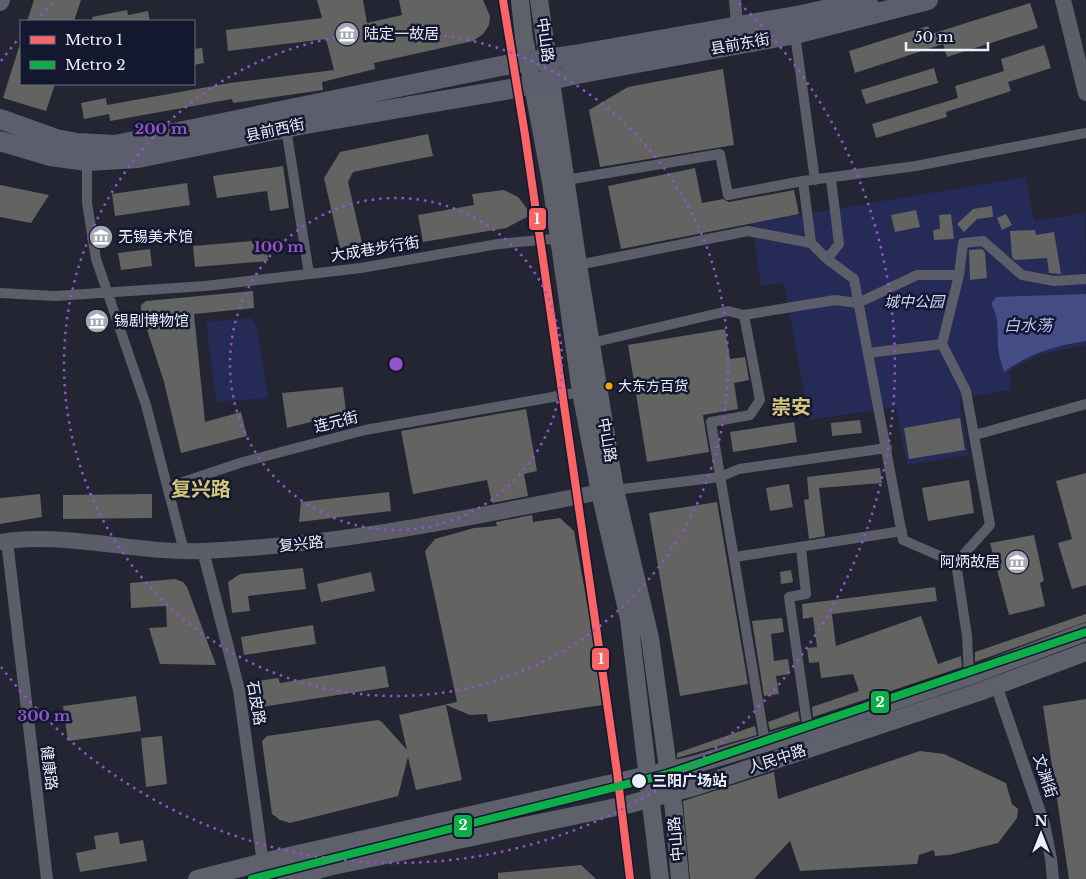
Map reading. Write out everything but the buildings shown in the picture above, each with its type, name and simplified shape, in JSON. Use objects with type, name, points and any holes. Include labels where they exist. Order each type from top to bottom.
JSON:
[{"type":"main road","name":"中山路","points":[[520,0],[538,60],[567,237],[581,392],[607,491],[650,638],[672,793],[680,879]]},
{"type":"main road","name":"中山路","points":[[538,60],[539,0]]},
{"type":"main road","name":"县前东街","points":[[538,60],[738,26],[868,0]]},
{"type":"main road","name":"县前东街","points":[[542,82],[795,34],[928,0]]},
{"type":"main road","name":"县前西街","points":[[0,119],[56,139],[77,143],[115,144],[538,60]]},
{"type":"main road","name":"中山路","points":[[542,82],[566,180],[567,237],[578,265],[590,343],[607,491],[629,619],[660,879]]},
{"type":"main road","name":"县前西街","points":[[0,141],[50,156],[87,161],[138,158],[286,128],[542,82]]},
{"type":"main road","name":"人民中路","points":[[197,879],[669,770],[808,730],[969,676],[1086,632]]},
{"type":"main road","name":"人民中路","points":[[286,879],[328,867],[672,793],[996,686],[1086,652]]},
{"type":"street","points":[[735,0],[738,26]]},
{"type":"street","points":[[1063,0],[1086,93]]},
{"type":"street","points":[[795,34],[815,180]]},
{"type":"street","points":[[286,128],[309,274]]},
{"type":"street","points":[[566,180],[720,154],[728,195],[803,181],[831,179],[916,166],[1086,133]]},
{"type":"street","points":[[87,161],[86,203],[96,259],[146,405],[184,551]]},
{"type":"street","points":[[827,259],[839,244],[831,179]]},
{"type":"street","points":[[803,181],[811,243]]},
{"type":"street","points":[[578,265],[748,231],[811,243],[827,259],[854,279],[903,540],[956,564]]},
{"type":"street","name":"大成巷步行街","points":[[0,292],[55,296],[205,286],[361,268],[498,244],[567,237]]},
{"type":"street","points":[[969,676],[967,636],[956,564],[990,525],[966,391],[942,344],[959,275],[963,243],[983,241],[1022,275],[1054,281],[1086,279]]},
{"type":"street","points":[[590,343],[728,311],[744,315],[835,300],[858,303],[917,275],[959,275]]},
{"type":"street","points":[[744,315],[760,400],[750,415],[712,422],[765,743]]},
{"type":"street","points":[[868,353],[942,344]]},
{"type":"street","name":"连元街","points":[[168,487],[243,462],[365,430],[581,392]]},
{"type":"street","points":[[975,435],[1086,404]]},
{"type":"street","points":[[607,491],[720,477],[739,469],[887,448]]},
{"type":"street","name":"复兴路","points":[[4,542],[71,539],[134,548],[184,551],[300,545],[416,528],[607,491]]},
{"type":"street","points":[[735,557],[902,531]]},
{"type":"street","name":"健康路","points":[[4,542],[47,879]]},
{"type":"street","points":[[801,548],[806,594],[788,597],[808,730]]},
{"type":"street","name":"石皮路","points":[[203,551],[239,690],[263,863]]},
{"type":"street","name":"文渊街","points":[[996,686],[1044,824],[1053,879]]},
{"type":"green space","name":"城中公园","points":[[1026,177],[1034,221],[1085,213],[1086,345],[1039,355],[1010,370],[1011,390],[959,398],[969,455],[907,465],[896,407],[809,420],[784,283],[761,286],[752,223]]},
{"type":"green space","points":[[251,318],[258,330],[268,398],[216,402],[206,322]]},
{"type":"water","name":"白水荡","points":[[1086,294],[1086,341],[1043,351],[1023,360],[1004,372],[998,348],[997,320],[991,304],[996,297]]},
{"type":"metro line","name":"1","points":[[503,0],[525,135],[617,772],[630,879]]},
{"type":"metro line","name":"2","points":[[252,879],[667,774],[1086,632]]},
{"type":"place","name":"陆定一故居","points":[[347,34]]},
{"type":"place","name":"无锡美术馆","points":[[101,237]]},
{"type":"place","name":"锡剧博物馆","points":[[97,321]]},
{"type":"place","name":"大东方百货","points":[[609,386]]},
{"type":"place","name":"阿炳故居","points":[[1017,562]]},
{"type":"place","name":"三阳广场站","points":[[639,781]]},
{"type":"district","name":"崇安","points":[[791,407]]},
{"type":"district","name":"复兴路","points":[[201,489]]}]
